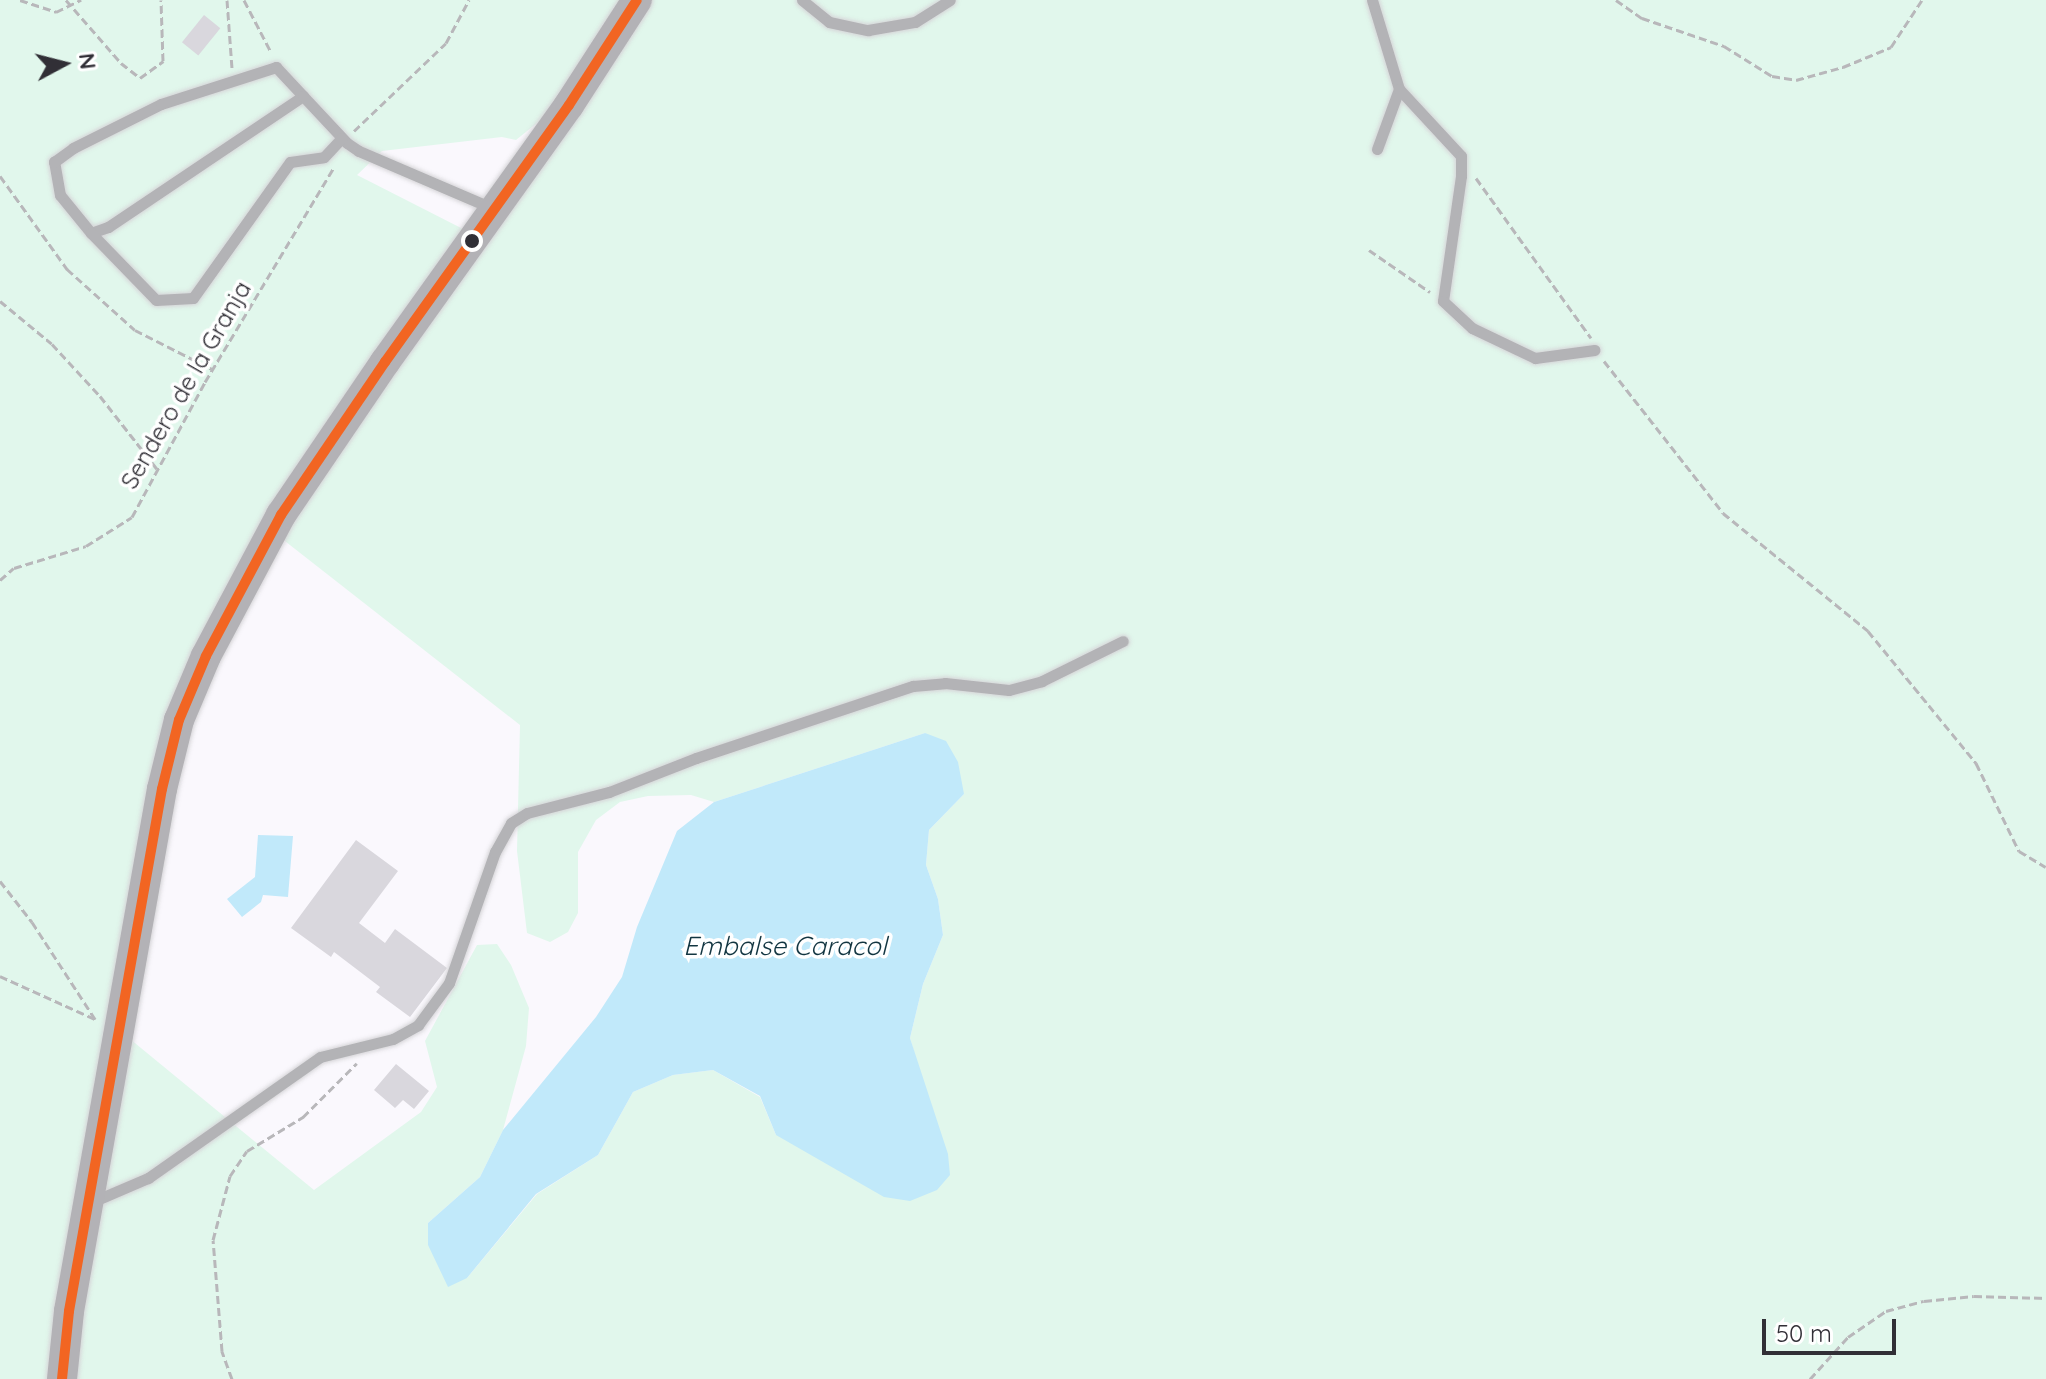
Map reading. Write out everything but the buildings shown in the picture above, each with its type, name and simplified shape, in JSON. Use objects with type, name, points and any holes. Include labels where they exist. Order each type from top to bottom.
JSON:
[{"type":"main road","points":[[62,1379],[69,1311],[162,789],[185,707],[218,632],[281,515],[569,105],[637,0]]},
{"type":"lane","points":[[802,0],[829,22],[868,30],[915,22],[950,0]]},
{"type":"lane","points":[[1372,0],[1399,89],[1461,156],[1443,301],[1472,328],[1535,358],[1594,350]]},
{"type":"lane","points":[[345,141],[324,157],[290,162],[193,298],[156,300],[91,233],[60,195],[54,162],[73,148],[161,104],[276,67],[345,141],[494,210]]},
{"type":"lane","points":[[1377,149],[1399,89]]},
{"type":"lane","points":[[91,233],[127,215],[303,96]]},
{"type":"lane","points":[[88,1204],[148,1178],[320,1057],[393,1039],[418,1025],[449,983],[495,852],[511,823],[527,813],[609,792],[724,748],[913,686],[945,683],[1009,690],[1042,681],[1123,641]]},
{"type":"path","points":[[20,0],[56,12],[81,0]]},
{"type":"path","points":[[66,0],[121,63],[140,78],[163,61],[161,0]]},
{"type":"path","points":[[227,0],[233,81]]},
{"type":"path","points":[[244,0],[266,39],[276,67]]},
{"type":"path","name":"Sendero de la Granja","points":[[0,580],[14,568],[86,546],[132,517],[212,370],[345,141],[446,43],[469,0]]},
{"type":"path","points":[[1616,0],[1642,18],[1724,46],[1772,76],[1796,80],[1843,67],[1891,47],[1922,0]]},
{"type":"path","points":[[1461,156],[1589,331],[1594,350],[1628,388],[1723,513],[1868,631],[1976,763],[2019,851],[2046,867]]},
{"type":"path","points":[[0,176],[67,269],[135,330],[212,370]]},
{"type":"path","points":[[1369,250],[1443,301]]},
{"type":"path","points":[[0,301],[52,344],[100,396],[157,469]]},
{"type":"path","points":[[0,881],[32,922],[95,1019],[0,976]]},
{"type":"path","points":[[232,1379],[222,1351],[213,1240],[230,1176],[247,1151],[303,1117],[343,1080],[370,1044]]},
{"type":"path","points":[[1810,1379],[1848,1337],[1886,1311],[1924,1301],[1974,1296],[2046,1298]]},
{"type":"green space","points":[[0,0],[622,0],[563,102],[516,140],[502,137],[382,151],[357,175],[465,230],[200,653],[55,1379],[0,1379]]},
{"type":"green space","points":[[645,0],[2046,0],[2046,1379],[75,1379],[82,1313],[130,1039],[314,1190],[421,1112],[437,1087],[425,1041],[477,945],[497,944],[511,965],[529,1008],[526,1046],[503,1130],[480,1177],[428,1223],[467,1278],[537,1194],[598,1155],[633,1092],[673,1075],[713,1070],[760,1097],[776,1135],[926,1093],[910,1038],[923,984],[943,935],[938,899],[926,865],[929,830],[964,794],[925,733],[714,802],[691,795],[648,796],[620,802],[596,820],[578,852],[578,913],[568,932],[550,942],[527,933],[517,851],[520,725],[281,538]]},
{"type":"water","name":"Embalse Caracol","points":[[925,733],[946,741],[958,762],[964,794],[929,830],[926,865],[938,899],[943,935],[923,984],[910,1038],[948,1154],[950,1175],[937,1190],[910,1201],[884,1197],[776,1135],[760,1096],[713,1070],[673,1075],[633,1092],[598,1155],[536,1194],[467,1278],[448,1287],[428,1245],[428,1223],[480,1177],[503,1130],[596,1017],[622,977],[637,927],[677,831],[714,802]]},
{"type":"water","points":[[258,835],[293,836],[288,897],[263,895],[261,902],[242,917],[227,899],[255,877]]},
{"type":"transit line","points":[[62,1379],[69,1311],[162,789],[179,720],[206,656],[281,515],[385,362],[569,105],[637,0]]}]
